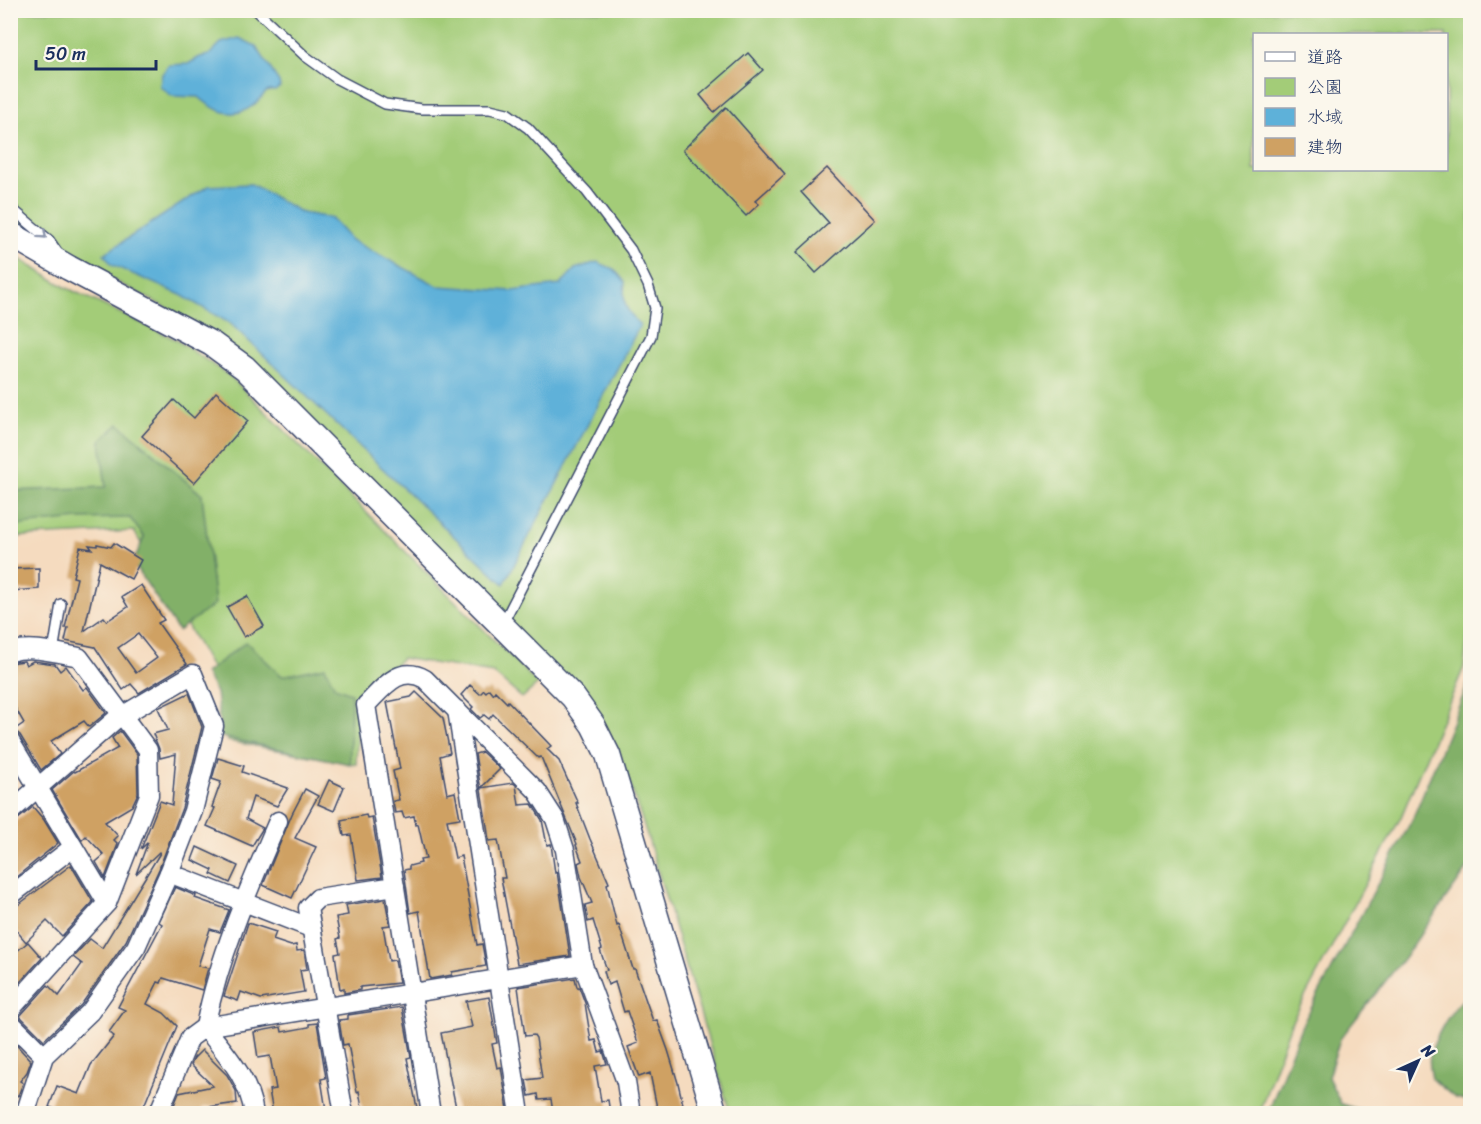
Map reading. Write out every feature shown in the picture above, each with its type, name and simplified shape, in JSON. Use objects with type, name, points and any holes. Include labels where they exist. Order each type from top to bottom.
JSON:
[{"type":"street","points":[[10,234],[212,344],[245,368],[573,697],[587,715],[603,745],[714,1113]]},
{"type":"street","points":[[10,652],[18,650],[53,652],[79,657],[148,750],[149,795],[107,903],[10,1010]]},
{"type":"street","points":[[10,812],[115,720],[193,674],[214,726],[193,811],[169,873],[136,947],[90,1012],[44,1056],[25,1113]]},
{"type":"street","points":[[431,1113],[366,705],[393,678],[406,674],[417,674],[425,679],[457,710],[537,790],[555,819],[565,850],[583,965],[626,1082],[631,1113]]},
{"type":"street","points":[[457,710],[520,1113]]},
{"type":"street","points":[[10,741],[107,903]]},
{"type":"street","points":[[254,1113],[252,1100],[240,1071],[205,1027],[209,1007],[242,902],[278,821]]},
{"type":"street","points":[[10,896],[73,847]]},
{"type":"street","points":[[169,873],[311,927]]},
{"type":"street","points":[[344,1113],[308,908],[318,898],[395,886]]},
{"type":"street","points":[[158,1113],[190,1038],[205,1027],[498,977],[583,965]]},
{"type":"street","points":[[10,1022],[44,1056]]},
{"type":"lane","points":[[256,10],[305,56],[329,74],[385,104],[422,109],[490,109],[507,113],[528,128],[587,192],[630,250],[648,285],[655,308],[651,336],[502,624]]},
{"type":"lane","points":[[10,207],[49,240],[69,268]]},
{"type":"lane","points":[[53,652],[61,604]]},
{"type":"green space","points":[[10,11],[1470,11],[1470,618],[1464,667],[1401,817],[1291,1023],[1259,1113],[730,1113],[647,835],[619,751],[223,339],[11,222]]},
{"type":"green space","points":[[10,253],[65,287],[175,339],[231,377],[538,684],[522,698],[493,673],[402,658],[359,700],[356,764],[228,741],[223,689],[134,531],[11,537]]},
{"type":"green space","points":[[119,424],[202,495],[215,604],[178,631],[133,563],[144,537],[130,518],[79,519],[11,526],[10,491],[106,487],[100,441]]},
{"type":"green space","points":[[246,642],[282,676],[325,667],[335,687],[351,693],[350,764],[221,737],[216,693],[205,673]]},
{"type":"green space","points":[[1470,679],[1470,865],[1403,959],[1340,1039],[1328,1077],[1341,1104],[1372,1113],[1268,1113],[1301,1027],[1413,818]]},
{"type":"green space","points":[[1470,993],[1470,1101],[1455,1098],[1432,1079],[1429,1062],[1441,1030],[1457,1006]]},
{"type":"water","points":[[239,38],[256,46],[280,87],[275,91],[266,92],[252,106],[237,113],[230,113],[214,108],[199,97],[172,96],[160,86],[162,74],[169,65],[188,64],[209,55],[221,43]]},
{"type":"water","points":[[251,184],[302,213],[331,218],[351,240],[438,286],[512,291],[560,285],[575,269],[597,262],[614,269],[625,282],[626,306],[640,325],[504,584],[231,324],[181,295],[112,265],[104,254],[208,186]]},
{"type":"building","points":[[748,53],[763,70],[714,112],[700,95]]},
{"type":"building","points":[[726,107],[785,174],[755,201],[759,204],[746,216],[683,150]]},
{"type":"building","points":[[827,168],[875,220],[816,273],[797,252],[829,223],[801,192]]},
{"type":"building","points":[[216,392],[248,421],[194,483],[142,436],[174,400],[194,418]]},
{"type":"building","points":[[114,543],[141,560],[131,579],[100,562],[84,631],[104,617],[107,621],[128,607],[122,597],[141,585],[164,620],[158,623],[187,664],[139,693],[131,684],[123,690],[95,647],[65,641],[68,628],[65,628],[77,578],[73,577],[80,547],[92,549],[89,545],[97,546],[97,544],[111,547]],"holes":[[[138,634],[157,658],[136,673],[118,648]]]},
{"type":"building","points":[[39,568],[39,589],[10,591],[10,569]]},
{"type":"building","points":[[247,596],[264,626],[244,637],[227,607]]},
{"type":"building","points":[[24,661],[26,665],[33,661],[55,664],[60,671],[66,666],[83,690],[87,687],[106,713],[89,727],[84,721],[51,741],[60,754],[41,770],[20,735],[14,730],[24,723],[10,699],[10,663]]},
{"type":"building","points":[[470,685],[480,694],[489,689],[493,694],[495,691],[507,703],[508,701],[551,746],[547,749],[559,761],[609,883],[607,884],[617,926],[619,925],[653,1021],[657,1020],[668,1050],[685,1113],[658,1113],[650,1073],[639,1077],[628,1047],[638,1043],[627,1011],[624,1012],[615,982],[608,985],[604,971],[607,970],[593,920],[588,922],[585,905],[592,903],[581,877],[578,863],[582,861],[541,757],[538,758],[493,714],[489,719],[484,715],[480,718],[471,709],[473,707],[461,695]]},
{"type":"building","points":[[416,692],[443,718],[450,753],[440,756],[447,794],[455,792],[460,818],[447,820],[455,858],[461,856],[477,945],[482,944],[486,966],[452,972],[452,975],[430,979],[419,911],[410,913],[404,870],[426,859],[414,816],[404,818],[402,812],[395,813],[393,801],[399,800],[393,771],[400,769],[387,702],[411,697]]},
{"type":"building","points":[[189,693],[202,727],[182,808],[159,869],[126,941],[81,1005],[44,1040],[20,1016],[48,985],[59,996],[82,964],[73,957],[90,939],[102,948],[160,853],[136,874],[148,842],[141,849],[160,801],[172,805],[176,754],[160,758],[153,734],[168,730],[158,708]]},
{"type":"building","points":[[120,731],[137,754],[138,793],[132,806],[105,822],[118,836],[114,840],[118,844],[105,878],[96,862],[104,855],[86,836],[82,840],[52,790],[74,771],[118,748],[112,738]]},
{"type":"building","points":[[482,752],[500,769],[481,788],[513,783],[516,785],[519,805],[532,804],[542,820],[547,845],[551,844],[555,873],[557,872],[570,956],[517,964],[501,878],[505,878],[498,840],[489,841],[475,754]]},
{"type":"building","points":[[218,758],[244,766],[242,772],[288,788],[277,806],[253,797],[246,819],[263,828],[252,846],[207,826],[215,808],[212,807],[221,782],[212,779]]},
{"type":"building","points":[[329,780],[344,787],[334,811],[318,804]]},
{"type":"building","points":[[305,789],[318,796],[295,838],[316,847],[292,898],[263,885],[292,814]]},
{"type":"building","points":[[33,807],[58,843],[15,878],[10,872],[10,824]]},
{"type":"building","points":[[366,815],[367,818],[372,817],[382,877],[358,880],[351,835],[344,836],[341,820]]},
{"type":"building","points":[[197,847],[238,866],[230,883],[211,874],[213,870],[192,860]]},
{"type":"building","points":[[71,865],[93,902],[62,936],[47,921],[26,942],[10,923],[10,911]]},
{"type":"building","points":[[175,887],[196,896],[195,898],[229,910],[220,932],[210,929],[198,966],[208,968],[202,990],[163,978],[161,983],[158,982],[147,1004],[164,1013],[177,1026],[141,1113],[68,1113],[49,1107],[57,1086],[79,1094],[91,1065],[114,1036],[109,1032],[125,1010],[118,1007],[162,924],[159,922]]},
{"type":"building","points":[[385,899],[390,925],[383,926],[389,961],[395,960],[399,983],[360,987],[360,990],[344,993],[344,988],[340,989],[335,954],[340,953],[336,917],[348,915],[346,905]]},
{"type":"building","points":[[248,923],[276,932],[273,940],[291,946],[296,945],[297,951],[304,950],[307,969],[300,970],[304,992],[261,999],[241,992],[238,1001],[224,996]]},
{"type":"building","points":[[28,942],[42,958],[10,993],[10,957]]},
{"type":"building","points":[[575,978],[585,1003],[591,1041],[596,1040],[599,1052],[603,1051],[607,1064],[595,1066],[601,1101],[608,1100],[610,1113],[553,1113],[551,1099],[539,1100],[538,1094],[529,1096],[526,1080],[542,1078],[536,1038],[534,1035],[525,1036],[518,987]]},
{"type":"building","points":[[489,997],[497,1043],[492,1044],[497,1068],[501,1067],[508,1110],[457,1113],[441,1033],[472,1027],[466,1001]]},
{"type":"building","points":[[402,1007],[411,1057],[407,1058],[418,1113],[363,1113],[348,1044],[343,1045],[339,1020],[348,1019],[348,1015]]},
{"type":"building","points":[[317,1023],[326,1078],[321,1079],[326,1110],[305,1113],[273,1113],[269,1090],[276,1089],[270,1056],[258,1058],[254,1032],[281,1027],[282,1032],[309,1027],[309,1024]]},
{"type":"building","points":[[10,1038],[31,1061],[20,1081],[23,1083],[18,1096],[12,1091],[10,1093]]},
{"type":"building","points":[[202,1050],[227,1075],[236,1091],[237,1103],[202,1108],[203,1113],[173,1113],[172,1110],[179,1093],[213,1086],[191,1065]]}]
